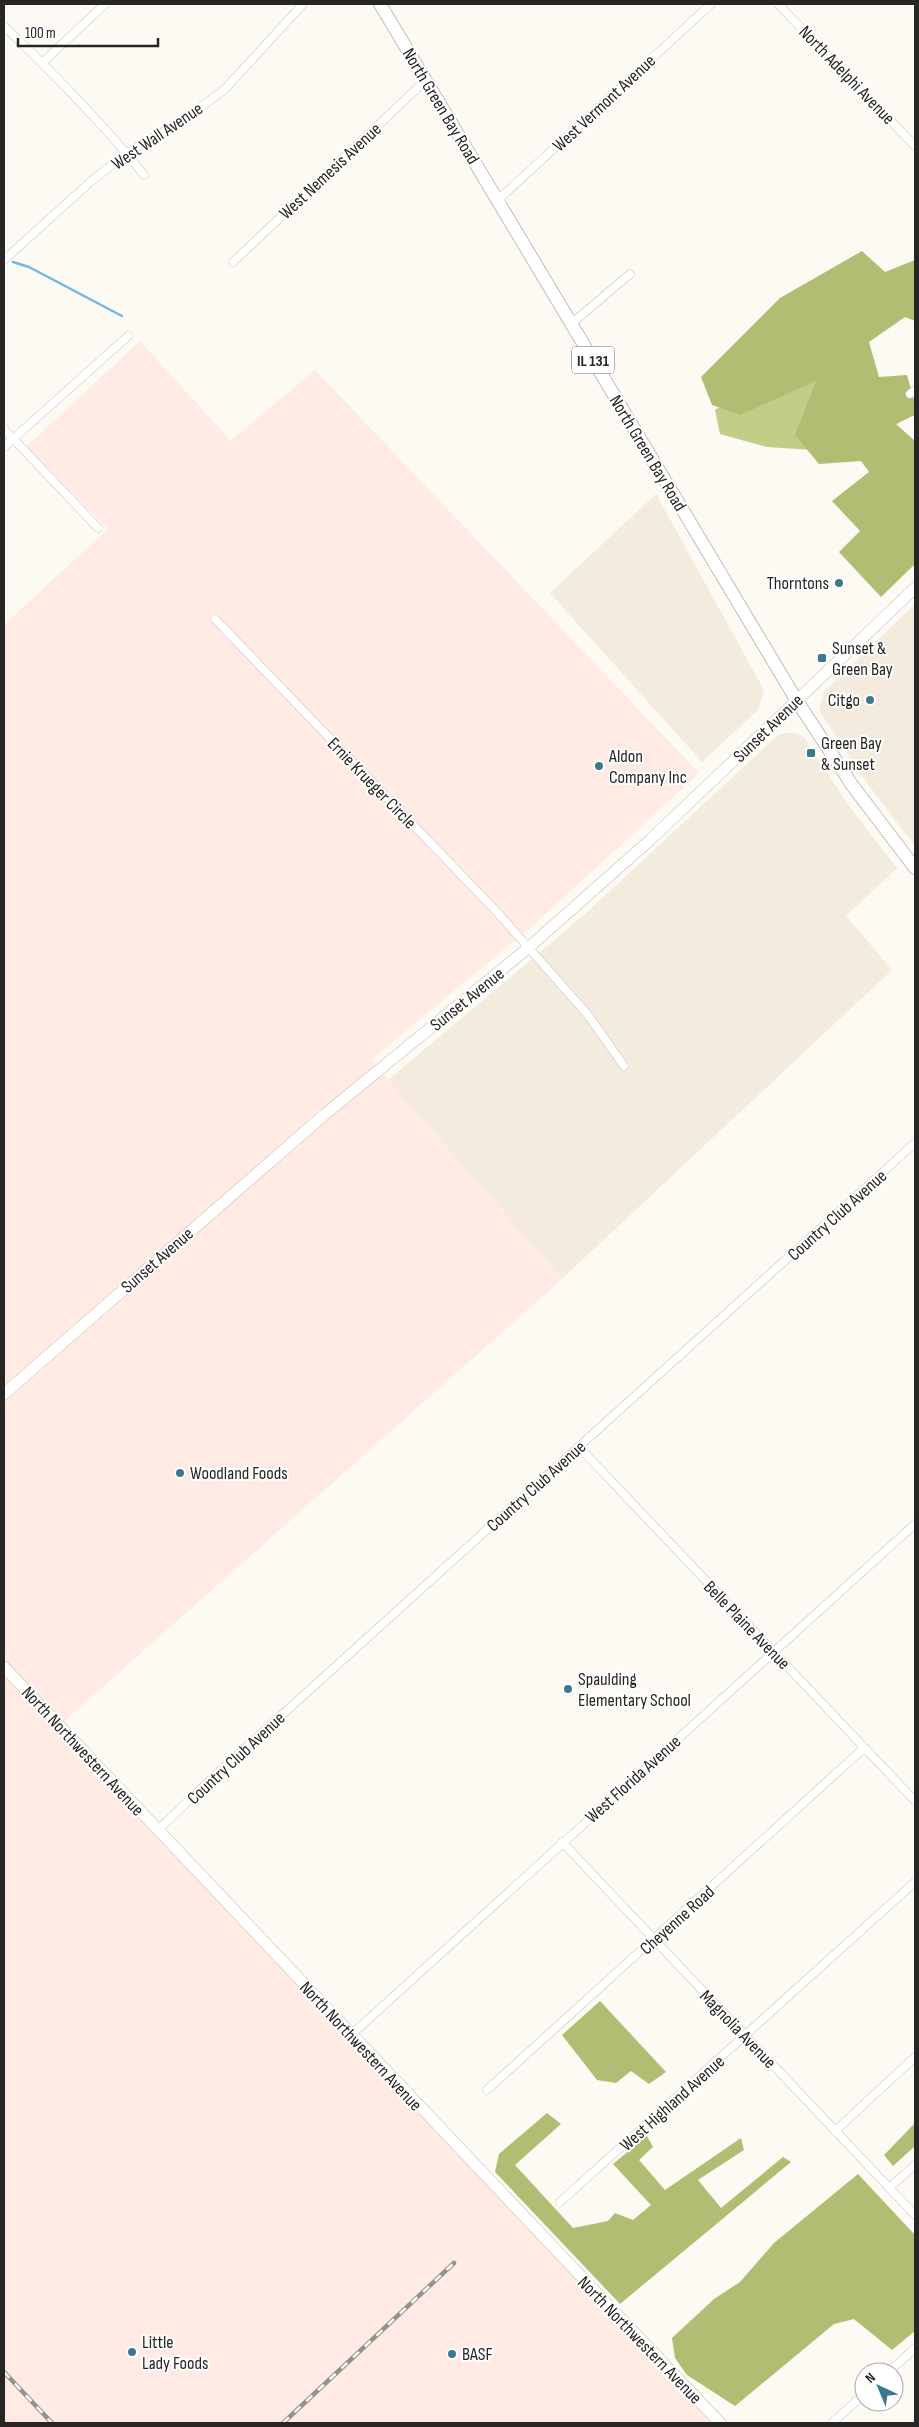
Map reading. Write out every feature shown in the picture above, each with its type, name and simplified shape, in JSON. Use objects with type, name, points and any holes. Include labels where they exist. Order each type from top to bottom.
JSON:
[{"type":"main road","name":"North Green Bay Road","points":[[380,4],[796,700],[852,785],[915,868]]},
{"type":"street","points":[[42,63],[104,4]]},
{"type":"street","name":"West Wall Avenue","points":[[4,260],[89,183],[127,153],[185,119],[225,89],[303,4]]},
{"type":"street","name":"West Vermont Avenue","points":[[498,200],[711,4]]},
{"type":"street","name":"North Adelphi Avenue","points":[[778,4],[915,146]]},
{"type":"street","points":[[4,26],[42,63],[127,153],[144,174]]},
{"type":"street","name":"West Nemesis Avenue","points":[[234,262],[426,80]]},
{"type":"street","points":[[571,324],[630,274]]},
{"type":"street","points":[[4,447],[128,336]]},
{"type":"street","points":[[4,429],[98,528]]},
{"type":"street","name":"Sunset Avenue","points":[[4,1394],[324,1115],[528,948],[650,840],[915,588]]},
{"type":"street","name":"Ernie Krueger Circle","points":[[215,619],[497,912],[588,1015],[624,1066]]},
{"type":"street","name":"Country Club Avenue","points":[[158,1830],[915,1143]]},
{"type":"street","name":"Belle Plaine Avenue","points":[[579,1447],[915,1802]]},
{"type":"street","name":"West Florida Avenue","points":[[351,2035],[915,1524]]},
{"type":"street","name":"North Northwestern Avenue","points":[[4,1667],[720,2423]]},
{"type":"street","name":"Cheyenne Road","points":[[487,2090],[654,1941],[864,1748]]},
{"type":"street","name":"Magnolia Avenue","points":[[562,1842],[915,2215]]},
{"type":"street","name":"West Highland Avenue","points":[[560,2202],[915,1882]]},
{"type":"street","points":[[835,2131],[915,2056]]},
{"type":"street","points":[[889,2188],[915,2165]]},
{"type":"street","points":[[900,2362],[915,2348]]},
{"type":"street","points":[[832,2423],[854,2403]]},
{"type":"shaded area","points":[[140,341],[231,441],[315,370],[699,773],[538,921],[371,1060],[562,1279],[60,1725],[724,2423],[4,2423],[4,625],[108,529],[26,447]]},
{"type":"shaded area","points":[[656,494],[764,690],[758,710],[702,762],[550,593]]},
{"type":"shaded area","points":[[915,604],[915,846],[864,779],[819,710],[824,692]]},
{"type":"shaded area","points":[[794,733],[804,737],[849,806],[897,868],[846,916],[892,970],[562,1279],[388,1080],[584,915],[778,735]]},
{"type":"green space","points":[[862,251],[885,272],[915,260],[915,321],[905,317],[869,342],[879,377],[907,375],[915,403],[915,415],[896,424],[915,441],[915,564],[881,597],[839,552],[860,531],[832,501],[869,472],[861,461],[819,464],[795,435],[816,381],[740,415],[712,405],[701,377],[780,298]]},
{"type":"green space","points":[[828,378],[813,450],[767,447],[720,434],[715,410],[760,380]]},
{"type":"green space","points":[[600,2001],[666,2072],[649,2084],[631,2071],[616,2083],[597,2080],[562,2035]]},
{"type":"green space","points":[[547,2113],[561,2124],[515,2165],[573,2228],[608,2221],[615,2213],[633,2220],[651,2205],[613,2164],[647,2136],[653,2147],[639,2160],[665,2190],[741,2138],[744,2150],[698,2180],[721,2208],[783,2157],[791,2162],[620,2304],[495,2172],[499,2154]]},
{"type":"green space","points":[[915,2123],[915,2146],[893,2166],[884,2155]]},
{"type":"green space","points":[[858,2174],[915,2235],[915,2331],[892,2350],[854,2319],[834,2324],[735,2406],[687,2375],[675,2358],[672,2338],[714,2299],[740,2282],[774,2243]]},
{"type":"waterway","points":[[13,262],[29,267],[122,316]]},
{"type":"railway","points":[[283,2423],[454,2263]]},
{"type":"railway","points":[[4,2372],[52,2423]]},
{"type":"place","name":"Thorntons","points":[[839,583]]},
{"type":"place","name":"Sunset & Green Bay","points":[[822,658]]},
{"type":"place","name":"Citgo","points":[[870,700]]},
{"type":"place","name":"Green Bay & Sunset","points":[[811,753]]},
{"type":"place","name":"Aldon Company Inc","points":[[599,766]]},
{"type":"place","name":"Woodland Foods","points":[[180,1473]]},
{"type":"place","name":"Spaulding Elementary School","points":[[568,1689]]},
{"type":"place","name":"Little Lady Foods","points":[[132,2352]]},
{"type":"place","name":"BASF","points":[[452,2354]]}]
